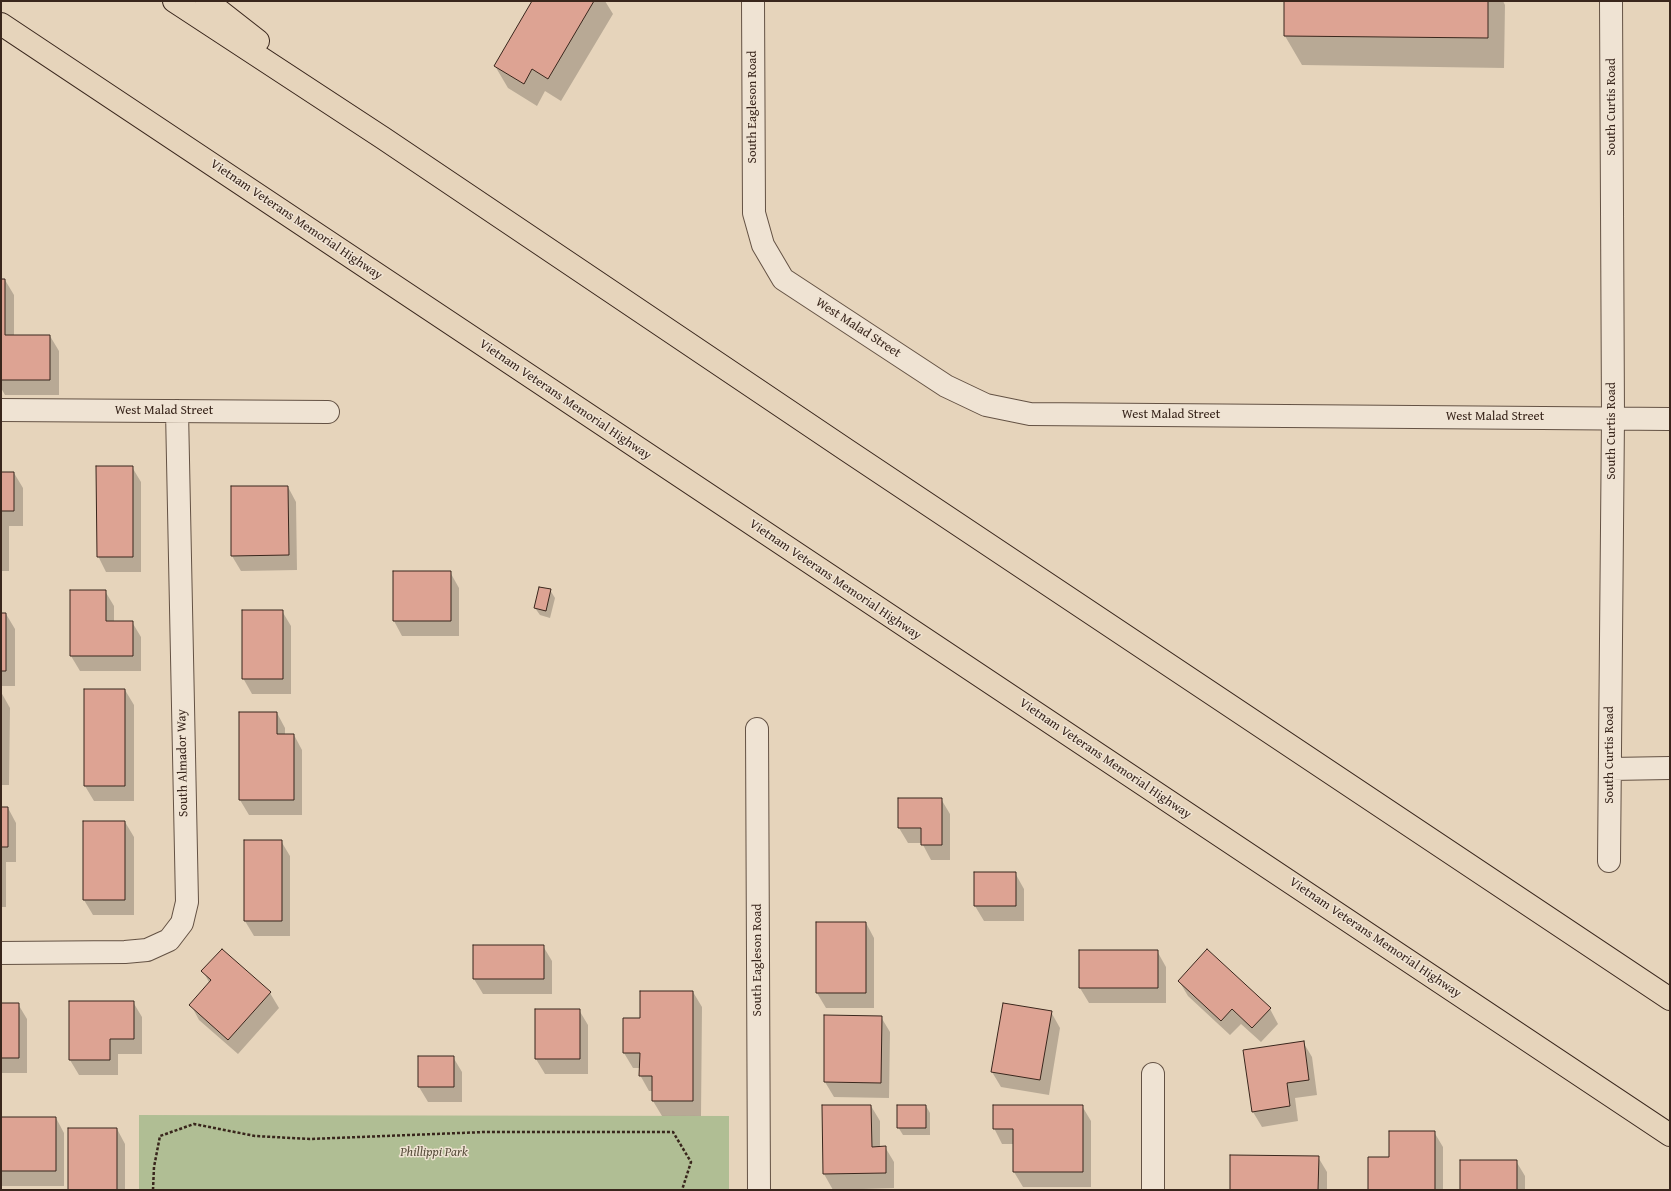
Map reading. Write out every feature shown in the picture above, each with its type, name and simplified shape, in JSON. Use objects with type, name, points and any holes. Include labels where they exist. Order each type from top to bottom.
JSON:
[{"type":"highway","points":[[174,1],[383,138],[855,456],[1670,999]]},
{"type":"highway","points":[[207,1],[383,138]]},
{"type":"highway","name":"Vietnam Veterans Memorial Highway","points":[[1,24],[1670,1135]]},
{"type":"street","name":"South Eagleson Road","points":[[753,1],[754,213]]},
{"type":"street","name":"South Curtis Road","points":[[1609,861],[1613,417],[1611,1]]},
{"type":"street","name":"West Malad Street","points":[[754,213],[763,245],[783,279],[946,386],[986,405],[1030,414],[1613,417],[1670,419]]},
{"type":"street","name":"West Malad Street","points":[[1,410],[328,412]]},
{"type":"street","name":"South Almador Way","points":[[1,953],[125,952],[147,950],[169,940],[182,923],[186,902],[177,411]]},
{"type":"street","name":"South Eagleson Road","points":[[757,729],[759,1190]]},
{"type":"street","points":[[1610,769],[1670,768]]},
{"type":"street","points":[[1153,1074],[1153,1190]]},
{"type":"path","points":[[153,1190],[154,1167],[160,1136],[194,1124],[255,1136],[310,1140],[485,1132],[673,1132],[691,1162],[682,1190]]},
{"type":"green space","name":"Phillippi Park","points":[[139,1115],[729,1116],[729,1190],[139,1190]]},
{"type":"building","points":[[532,1],[594,1],[548,79],[532,69],[524,84],[494,66]]},
{"type":"building","points":[[1284,1],[1488,1],[1488,38],[1284,36]]},
{"type":"building","points":[[1,279],[5,279],[5,335],[50,335],[50,380],[1,380]]},
{"type":"building","points":[[96,466],[133,466],[133,557],[97,557]]},
{"type":"building","points":[[1,472],[14,472],[14,511],[1,511]]},
{"type":"building","points":[[231,486],[288,486],[289,555],[231,556]]},
{"type":"building","points":[[393,571],[451,571],[451,621],[393,621]]},
{"type":"building","points":[[539,587],[551,589],[546,611],[534,608]]},
{"type":"building","points":[[70,590],[106,590],[106,621],[133,621],[133,656],[70,656]]},
{"type":"building","points":[[242,610],[283,610],[283,679],[242,679]]},
{"type":"building","points":[[1,613],[6,613],[6,671],[1,671]]},
{"type":"building","points":[[84,689],[125,689],[125,786],[84,786]]},
{"type":"building","points":[[239,712],[277,712],[277,734],[294,734],[294,800],[239,800]]},
{"type":"building","points":[[898,798],[942,798],[942,845],[921,845],[921,828],[898,828]]},
{"type":"building","points":[[1,807],[8,807],[8,847],[1,847]]},
{"type":"building","points":[[83,821],[125,821],[125,900],[83,900]]},
{"type":"building","points":[[244,840],[282,840],[282,921],[244,921]]},
{"type":"building","points":[[974,872],[1016,872],[1016,906],[974,906]]},
{"type":"building","points":[[816,922],[866,922],[866,993],[816,993]]},
{"type":"building","points":[[473,945],[544,945],[544,979],[473,979]]},
{"type":"building","points":[[222,949],[271,992],[228,1040],[189,1005],[211,980],[201,971]]},
{"type":"building","points":[[1207,949],[1271,1008],[1252,1028],[1232,1009],[1221,1021],[1178,981]]},
{"type":"building","points":[[1079,950],[1158,950],[1158,988],[1079,988]]},
{"type":"building","points":[[640,991],[693,991],[693,1101],[652,1101],[652,1076],[639,1076],[640,1053],[623,1053],[623,1018],[640,1018]]},
{"type":"building","points":[[69,1001],[134,1001],[134,1039],[110,1039],[110,1060],[69,1060]]},
{"type":"building","points":[[1,1003],[19,1003],[19,1058],[1,1058]]},
{"type":"building","points":[[1003,1003],[1052,1011],[1040,1080],[991,1072]]},
{"type":"building","points":[[535,1009],[580,1009],[580,1059],[535,1059]]},
{"type":"building","points":[[824,1015],[882,1016],[881,1083],[824,1082]]},
{"type":"building","points":[[1304,1041],[1309,1080],[1287,1083],[1290,1106],[1252,1112],[1243,1050]]},
{"type":"building","points":[[418,1056],[454,1056],[454,1087],[418,1087]]},
{"type":"building","points":[[822,1105],[871,1105],[872,1147],[886,1146],[886,1173],[823,1174]]},
{"type":"building","points":[[897,1105],[926,1105],[926,1128],[897,1128]]},
{"type":"building","points":[[993,1105],[1083,1105],[1083,1172],[1013,1172],[1013,1129],[993,1129]]},
{"type":"building","points":[[1,1117],[56,1117],[56,1171],[1,1171]]},
{"type":"building","points":[[68,1128],[117,1128],[117,1190],[68,1190]]},
{"type":"building","points":[[1389,1131],[1435,1131],[1435,1190],[1368,1190],[1368,1157],[1389,1157]]},
{"type":"building","points":[[1230,1155],[1319,1156],[1318,1190],[1230,1190]]},
{"type":"building","points":[[1460,1160],[1517,1160],[1517,1190],[1460,1190]]}]
